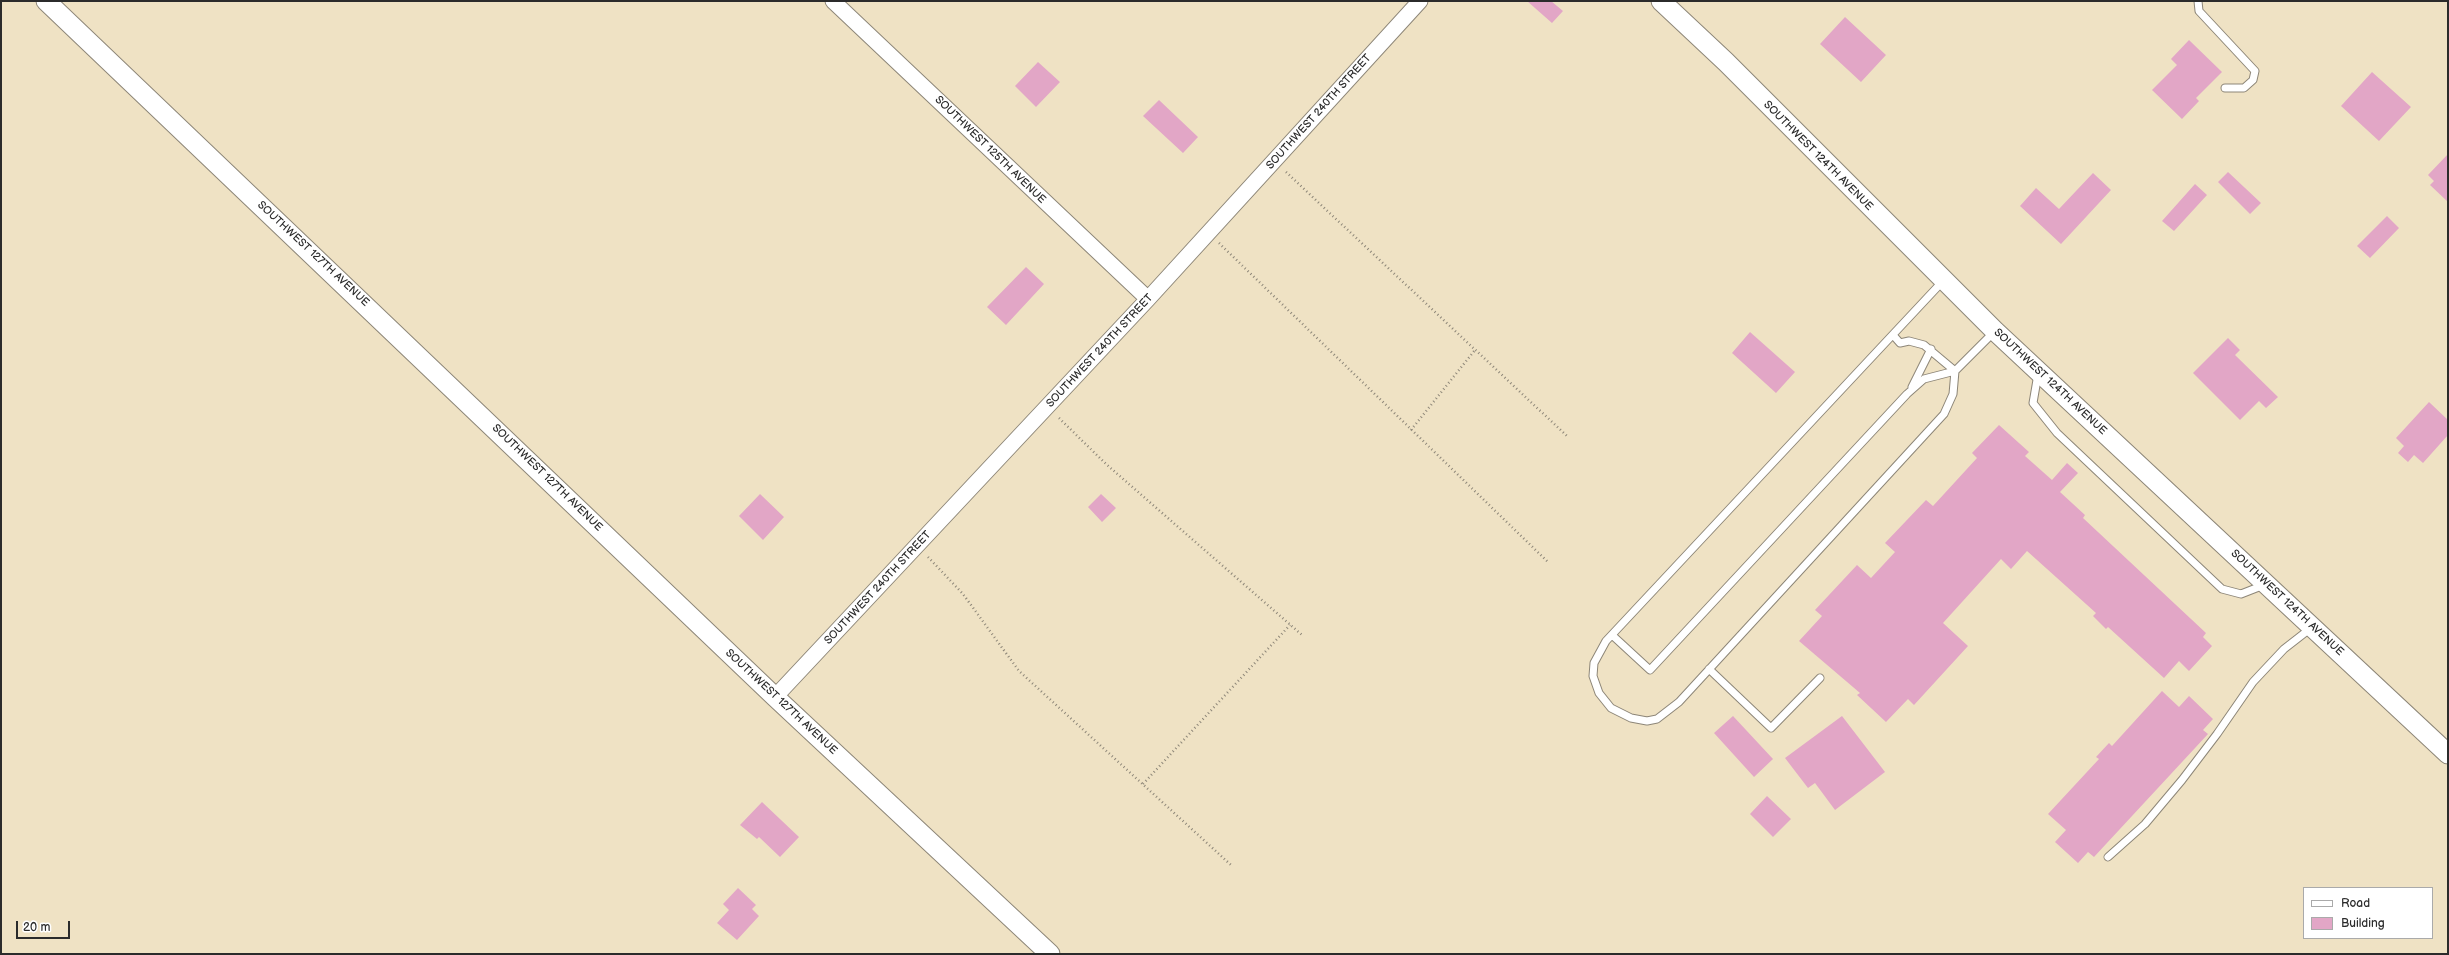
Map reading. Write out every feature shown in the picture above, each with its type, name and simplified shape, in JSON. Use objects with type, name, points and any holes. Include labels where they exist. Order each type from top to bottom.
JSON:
[{"type":"street","name":"SOUTHWEST 127TH AVENUE","points":[[46,1],[414,350],[775,697],[1050,954]]},
{"type":"street","name":"SOUTHWEST 125TH AVENUE","points":[[833,1],[1148,298]]},
{"type":"street","name":"SOUTHWEST 240TH STREET","points":[[775,697],[1047,407],[1420,1]]},
{"type":"street","name":"SOUTHWEST 124TH AVENUE","points":[[1661,1],[1726,62],[1943,281],[1995,331],[2313,626],[2448,754]]},
{"type":"lane","points":[[2198,1],[2199,11],[2255,71],[2253,80],[2244,88],[2225,88]]},
{"type":"lane","points":[[1943,281],[1612,635],[1598,653],[1594,663],[1593,676],[1599,693],[1608,705],[1630,718],[1646,721],[1657,719],[1679,702],[1944,414],[1953,394],[1955,371]]},
{"type":"lane","points":[[1612,635],[1650,670],[1907,394],[1924,379],[1955,371],[1995,331]]},
{"type":"lane","points":[[1892,335],[1900,343],[1916,342],[1931,349],[1955,371]]},
{"type":"lane","points":[[1907,394],[1920,375],[1931,349]]},
{"type":"lane","points":[[2039,372],[2033,403],[2056,434],[2216,584],[2222,589],[2241,594],[2266,584]]},
{"type":"lane","points":[[2108,857],[2145,824],[2182,780],[2217,734],[2253,682],[2284,648],[2313,626]]},
{"type":"lane","points":[[1709,669],[1771,728],[1820,678]]},
{"type":"path","points":[[1274,161],[1567,436]]},
{"type":"path","points":[[1208,232],[1549,563]]},
{"type":"path","points":[[1411,430],[1475,350]]},
{"type":"path","points":[[1047,407],[1106,464],[1302,635]]},
{"type":"path","points":[[917,546],[963,594],[1019,671],[1231,865]]},
{"type":"path","points":[[1143,784],[1290,624]]},
{"type":"building","points":[[1527,1],[1551,1],[1563,11],[1552,23]]},
{"type":"building","points":[[1845,17],[1886,55],[1861,82],[1820,44]]},
{"type":"building","points":[[2189,40],[2222,72],[2196,98],[2199,101],[2182,119],[2152,90],[2177,65],[2171,59]]},
{"type":"building","points":[[1038,62],[1060,82],[1036,107],[1015,86]]},
{"type":"building","points":[[2372,72],[2411,107],[2379,141],[2341,106]]},
{"type":"building","points":[[1159,100],[1198,137],[1183,153],[1143,116]]},
{"type":"building","points":[[2448,154],[2448,202],[2430,185],[2434,181],[2428,175]]},
{"type":"building","points":[[2228,172],[2261,203],[2250,214],[2218,182]]},
{"type":"building","points":[[2093,173],[2111,190],[2061,244],[2020,206],[2036,188],[2059,209]]},
{"type":"building","points":[[2195,184],[2207,195],[2174,231],[2162,221]]},
{"type":"building","points":[[2387,216],[2399,228],[2370,258],[2357,246]]},
{"type":"building","points":[[1026,267],[1044,284],[1006,325],[987,307]]},
{"type":"building","points":[[1750,332],[1795,372],[1776,393],[1732,353]]},
{"type":"building","points":[[2228,338],[2240,350],[2235,355],[2278,397],[2266,408],[2259,401],[2240,420],[2193,373]]},
{"type":"building","points":[[2429,402],[2448,420],[2448,435],[2423,463],[2414,455],[2408,462],[2398,453],[2404,446],[2396,438]]},
{"type":"building","points":[[1999,425],[2029,452],[2025,456],[2052,480],[2067,463],[2078,473],[2060,492],[2085,515],[2083,518],[2206,633],[2203,637],[2212,646],[2189,671],[2179,661],[2164,678],[2108,627],[2106,629],[2093,616],[2096,613],[2027,551],[2011,569],[2001,559],[1943,623],[1968,646],[1914,705],[1908,699],[1886,722],[1857,695],[1860,693],[1799,641],[1822,616],[1815,610],[1857,565],[1871,578],[1895,552],[1885,543],[1926,500],[1933,506],[1977,458],[1972,453]]},
{"type":"building","points":[[760,494],[784,517],[763,540],[739,516]]},
{"type":"building","points":[[1101,494],[1116,508],[1102,522],[1088,507]]},
{"type":"building","points":[[2162,691],[2179,707],[2189,696],[2213,719],[2203,730],[2208,734],[2094,857],[2088,852],[2078,863],[2055,842],[2066,830],[2048,814],[2099,759],[2096,757],[2109,743],[2112,746]]},
{"type":"building","points":[[1733,716],[1773,759],[1754,777],[1714,733]]},
{"type":"building","points":[[1842,716],[1885,772],[1835,810],[1815,783],[1808,788],[1785,758]]},
{"type":"building","points":[[1767,796],[1791,819],[1773,837],[1750,814]]},
{"type":"building","points":[[762,802],[799,837],[780,857],[759,837],[757,839],[740,825]]},
{"type":"building","points":[[738,888],[756,905],[752,909],[759,916],[737,940],[717,923],[729,910],[723,904]]}]
